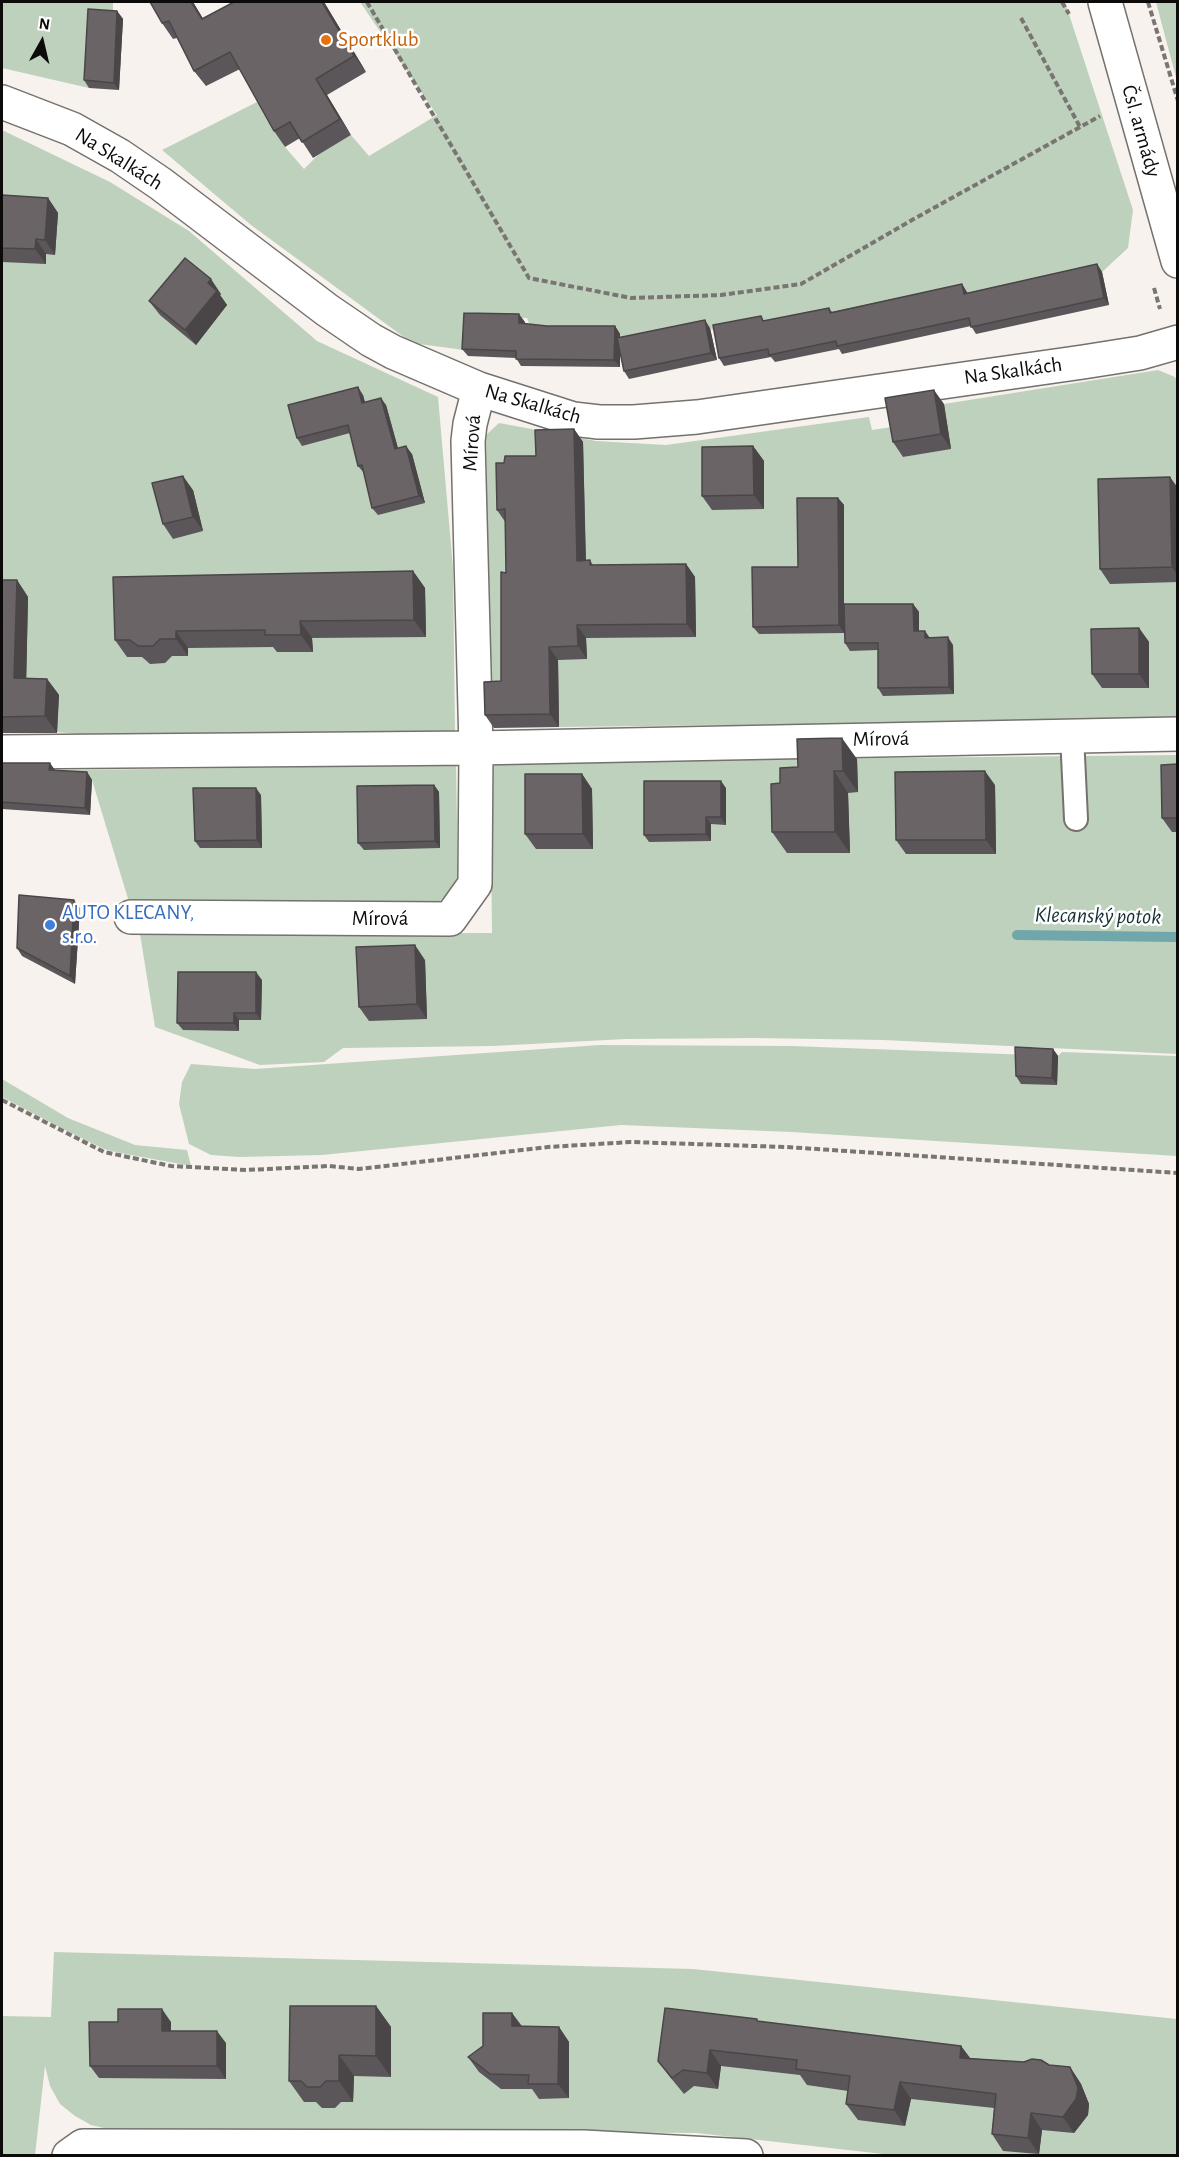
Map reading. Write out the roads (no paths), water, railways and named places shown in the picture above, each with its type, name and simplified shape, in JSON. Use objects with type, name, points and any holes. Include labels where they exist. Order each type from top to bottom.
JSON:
[{"type":"street","name":"Čsl. armády","points":[[1105,2],[1178,261]]},
{"type":"street","name":"Na Skalkách","points":[[2,102],[72,129],[120,156],[161,184],[352,328],[393,352],[479,389],[573,419],[599,422],[668,421],[1083,362],[1140,353],[1178,342]]},
{"type":"street","name":"Mírová","points":[[131,917],[450,919],[475,884],[476,748],[468,441],[479,389]]},
{"type":"street","name":"Mírová","points":[[2,752],[476,748],[1178,734]]},
{"type":"street","points":[[69,2156],[83,2146],[584,2147],[746,2156]]},
{"type":"lane","points":[[1072,735],[1076,819]]},
{"type":"waterway","name":"Klecanský potok","points":[[1017,935],[1178,937]]},
{"type":"place","name":"Sportklub","points":[[326,40]]},
{"type":"place","name":"AUTO KLECANY, s.r.o.","points":[[50,925]]}]
